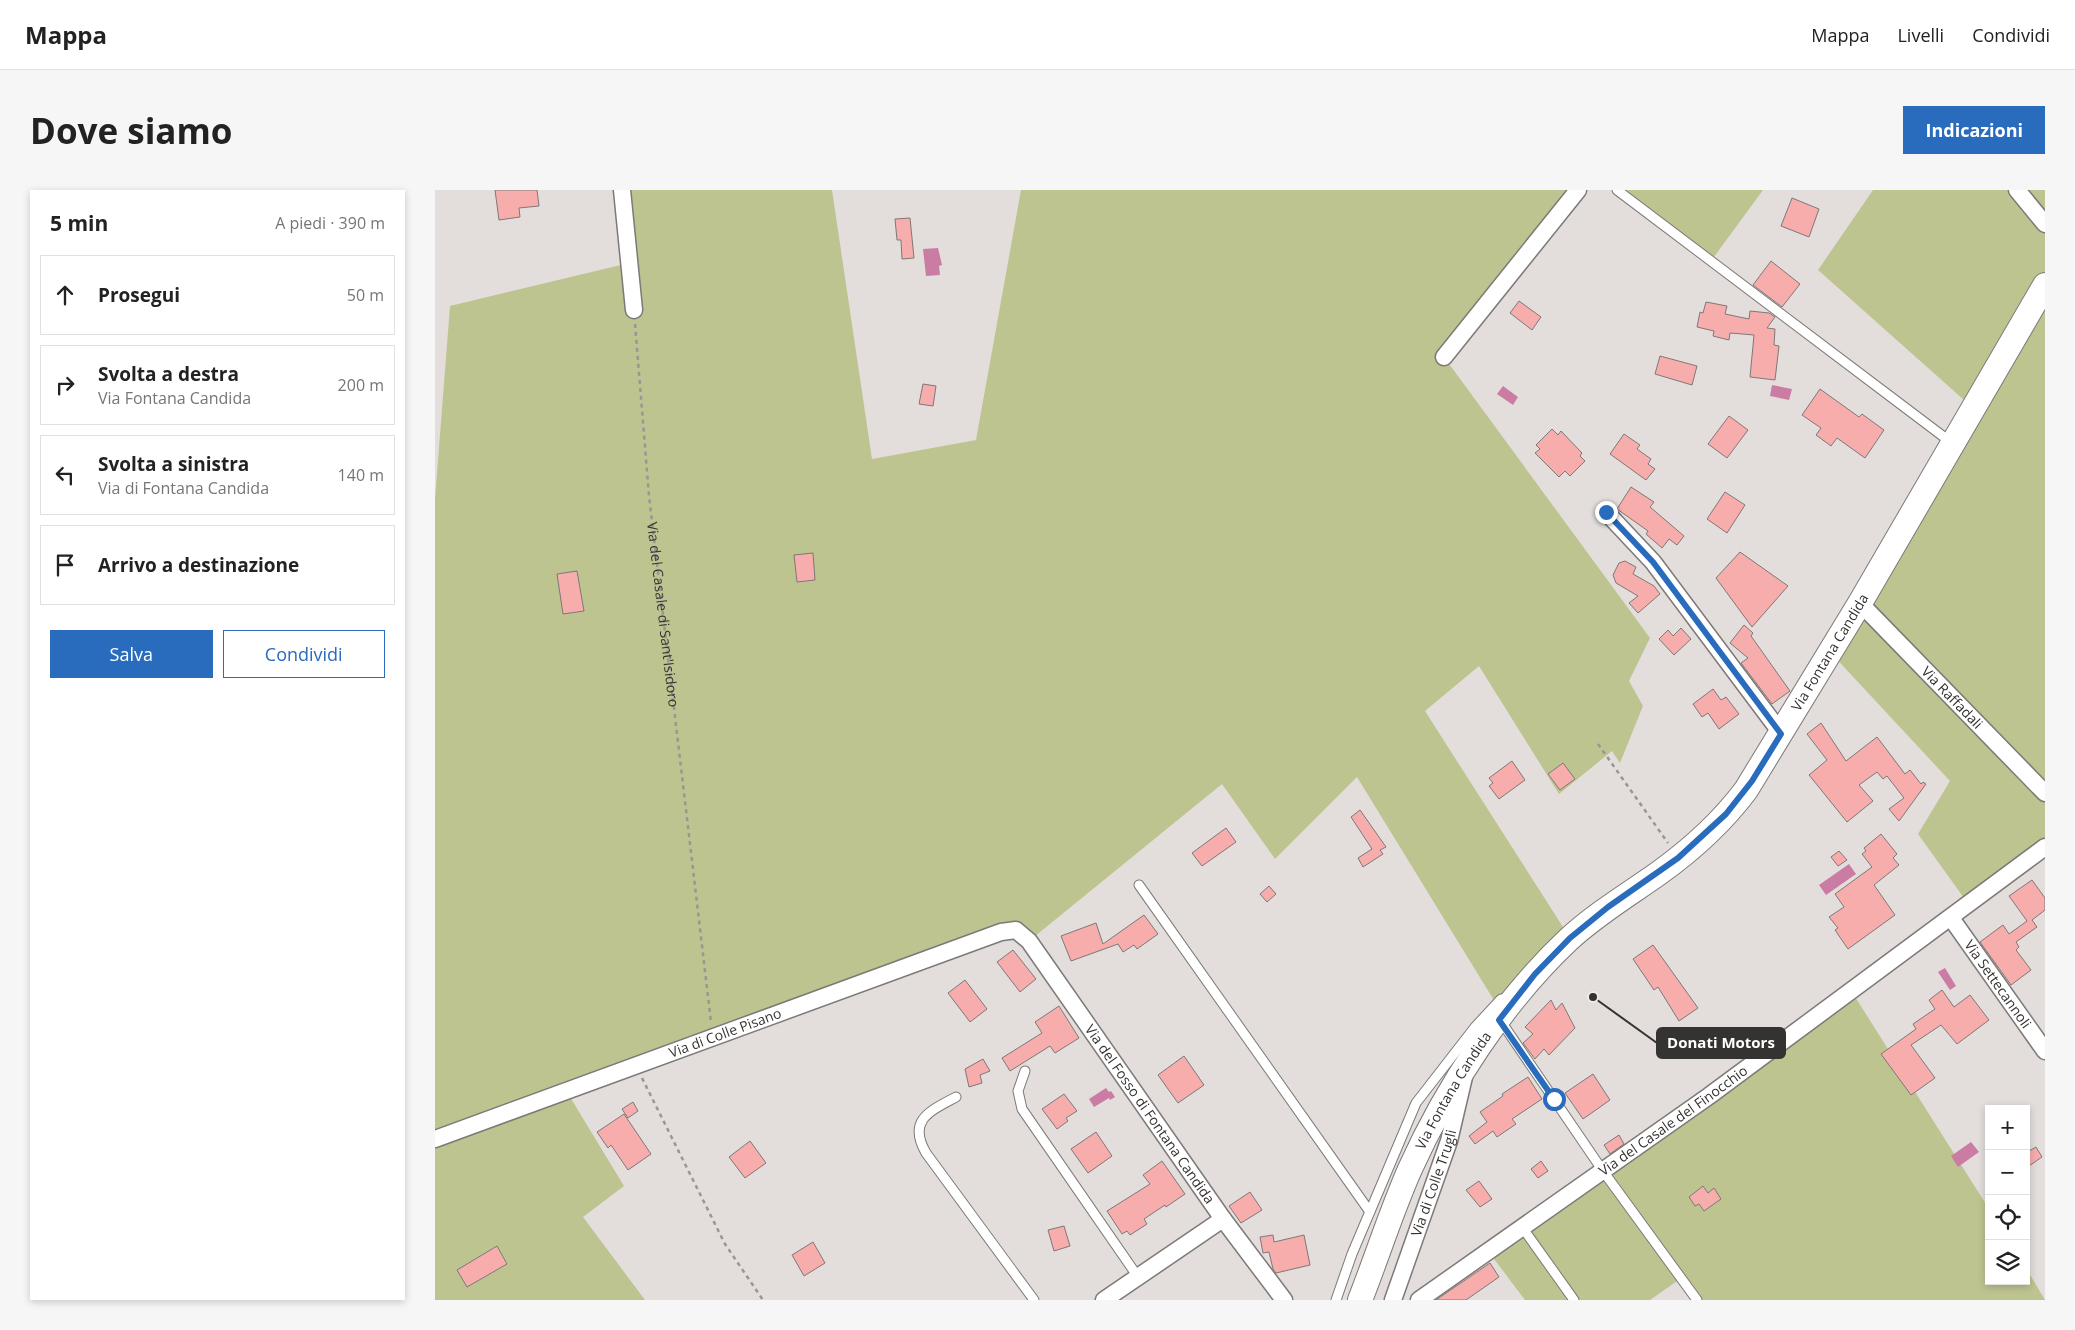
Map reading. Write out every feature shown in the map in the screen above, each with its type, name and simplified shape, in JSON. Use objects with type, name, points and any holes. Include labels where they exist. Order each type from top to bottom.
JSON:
[{"type":"main road","name":"Via Fontana Candida","points":[[1360,1300],[1413,1162],[1467,1065],[1535,974],[1570,938],[1594,918],[1678,858],[1707,833],[1737,802],[1752,781],[1860,603],[2045,285]]},
{"type":"street","points":[[622,190],[634,310]]},
{"type":"street","points":[[1444,357],[1578,190]]},
{"type":"street","points":[[2017,190],[2045,224]]},
{"type":"street","points":[[1606,512],[1653,562],[1781,734]]},
{"type":"street","name":"Via Raffadali","points":[[1860,603],[2045,793]]},
{"type":"street","name":"Via del Casale del Finocchio","points":[[1419,1300],[1709,1096],[2045,847]]},
{"type":"street","name":"Via Settecannoli","points":[[1951,918],[2045,1051]]},
{"type":"street","name":"Via di Colle Pisano","points":[[435,1139],[1001,932],[1016,930]]},
{"type":"street","name":"Via del Fosso di Fontana Candida","points":[[1016,930],[1029,941],[1223,1219],[1284,1300]]},
{"type":"street","name":"Via di Colle Trugli","points":[[1393,1300],[1449,1140],[1467,1065]]},
{"type":"street","points":[[1105,1300],[1223,1219]]},
{"type":"lane","points":[[1617,190],[1953,443]]},
{"type":"lane","points":[[1139,885],[1370,1212]]},
{"type":"lane","points":[[1335,1300],[1411,1112],[1421,1096],[1483,1018],[1515,988],[1535,974]]},
{"type":"lane","points":[[1499,1020],[1603,1171],[1697,1300]]},
{"type":"lane","points":[[1025,1070],[1018,1091],[1022,1109],[1138,1277]]},
{"type":"lane","points":[[956,1097],[922,1120],[918,1127],[920,1142],[926,1153],[1034,1300]]},
{"type":"lane","points":[[1522,1227],[1574,1300]]},
{"type":"path","name":"Via del Casale di Sant'Isidoro","points":[[634,310],[649,496],[713,1038]]},
{"type":"path","points":[[1598,744],[1678,858]]},
{"type":"path","points":[[637,1066],[725,1244],[763,1300]]},
{"type":"green space","points":[[622,190],[832,190],[872,459],[976,440],[1021,190],[1578,190],[1444,357],[1650,638],[1629,681],[1643,706],[1620,763],[1612,751],[1559,794],[1479,666],[1425,711],[1570,938],[1503,1015],[1357,777],[1275,859],[1222,784],[1029,941],[1019,932],[435,1139],[435,499],[450,306],[629,263]]},
{"type":"green space","points":[[1617,190],[1763,190],[1711,261]]},
{"type":"green space","points":[[1873,190],[2045,190],[2045,847],[1969,905],[1918,834],[1950,781],[1830,652],[1973,408],[1818,270]]},
{"type":"green space","points":[[1852,992],[1985,1203],[1985,1285],[2030,1285],[2030,1275],[2045,1300],[1701,1300],[1683,1277],[1650,1300],[1525,1300],[1488,1251]]},
{"type":"green space","points":[[570,1097],[624,1186],[583,1217],[645,1300],[435,1300],[435,1145]]},
{"type":"shaded area","points":[[938,248],[942,265],[939,266],[940,275],[926,276],[923,249]]},
{"type":"shaded area","points":[[1772,385],[1792,389],[1789,400],[1770,396]]},
{"type":"shaded area","points":[[1503,386],[1518,397],[1513,405],[1497,394]]},
{"type":"shaded area","points":[[1849,864],[1856,874],[1826,895],[1819,885]]},
{"type":"shaded area","points":[[1945,968],[1956,986],[1950,990],[1938,972]]},
{"type":"shaded area","points":[[1106,1088],[1115,1097],[1110,1100],[1109,1098],[1094,1107],[1089,1099]]},
{"type":"shaded area","points":[[1971,1142],[1979,1152],[1958,1167],[1951,1156]]},
{"type":"building","points":[[495,190],[537,190],[539,206],[519,208],[520,217],[499,220]]},
{"type":"building","points":[[1792,198],[1819,209],[1809,237],[1781,226]]},
{"type":"building","points":[[910,218],[914,258],[902,259],[901,240],[897,240],[895,219]]},
{"type":"building","points":[[1771,261],[1800,284],[1782,307],[1753,285]]},
{"type":"building","points":[[1519,301],[1541,317],[1532,330],[1510,313]]},
{"type":"building","points":[[1706,302],[1727,306],[1725,314],[1749,319],[1750,311],[1769,313],[1775,317],[1767,328],[1775,329],[1774,345],[1779,346],[1775,380],[1750,377],[1754,335],[1730,333],[1729,340],[1713,336],[1714,331],[1697,327],[1700,312],[1703,313]]},
{"type":"building","points":[[1660,356],[1697,366],[1692,385],[1655,374]]},
{"type":"building","points":[[923,384],[936,386],[933,406],[919,404]]},
{"type":"building","points":[[1820,389],[1859,417],[1862,414],[1884,430],[1865,458],[1837,438],[1831,446],[1816,435],[1821,428],[1802,415]]},
{"type":"building","points":[[1729,416],[1748,430],[1727,458],[1708,444]]},
{"type":"building","points":[[1552,429],[1558,435],[1561,431],[1582,453],[1580,456],[1585,461],[1570,476],[1565,471],[1559,477],[1535,453],[1540,449],[1536,445]]},
{"type":"building","points":[[1624,434],[1640,445],[1637,449],[1651,459],[1648,464],[1655,469],[1646,480],[1610,454]]},
{"type":"building","points":[[1631,487],[1654,502],[1650,507],[1684,536],[1677,545],[1669,539],[1662,548],[1646,534],[1648,531],[1617,509]]},
{"type":"building","points":[[1725,492],[1745,505],[1727,533],[1707,519]]},
{"type":"building","points":[[1740,552],[1788,586],[1752,627],[1716,578]]},
{"type":"building","points":[[813,553],[815,580],[797,582],[794,555]]},
{"type":"building","points":[[1625,561],[1636,567],[1633,574],[1654,586],[1660,594],[1638,613],[1629,603],[1638,596],[1616,583],[1613,575],[1619,563]]},
{"type":"building","points":[[577,571],[584,611],[563,614],[557,574]]},
{"type":"building","points":[[1744,625],[1753,633],[1751,636],[1790,691],[1772,704],[1741,663],[1748,658],[1730,643]]},
{"type":"building","points":[[1681,628],[1691,639],[1674,655],[1659,639],[1668,630],[1673,636]]},
{"type":"building","points":[[1713,689],[1721,700],[1726,697],[1739,714],[1719,729],[1708,713],[1702,717],[1693,704]]},
{"type":"building","points":[[1821,723],[1846,761],[1877,737],[1905,774],[1910,770],[1921,784],[1923,782],[1926,784],[1899,821],[1889,809],[1904,798],[1887,776],[1883,779],[1877,772],[1859,785],[1873,801],[1847,822],[1809,775],[1827,760],[1807,734]]},
{"type":"building","points":[[1512,761],[1525,780],[1499,799],[1489,786],[1493,783],[1489,778]]},
{"type":"building","points":[[1563,763],[1575,779],[1560,790],[1548,774]]},
{"type":"building","points":[[1360,810],[1386,847],[1380,850],[1383,854],[1363,867],[1358,858],[1372,849],[1351,817]]},
{"type":"building","points":[[1226,828],[1236,842],[1202,866],[1192,853]]},
{"type":"building","points":[[1881,834],[1897,854],[1893,858],[1899,865],[1874,885],[1895,915],[1848,949],[1835,930],[1838,928],[1829,917],[1844,907],[1835,894],[1872,867],[1862,854],[1866,851],[1864,848]]},
{"type":"building","points":[[1839,851],[1847,860],[1838,866],[1831,857]]},
{"type":"building","points":[[2032,880],[2045,898],[2045,910],[2032,920],[2037,927],[2016,942],[2019,947],[2016,950],[2031,970],[2011,985],[1980,942],[2003,925],[2009,934],[2027,921],[2009,896]]},
{"type":"building","points":[[1269,886],[1276,894],[1267,902],[1260,894]]},
{"type":"building","points":[[1144,915],[1158,934],[1137,949],[1134,945],[1123,952],[1118,944],[1071,961],[1061,936],[1096,923],[1103,944]]},
{"type":"building","points":[[1653,945],[1698,1008],[1679,1021],[1658,987],[1654,990],[1633,959]]},
{"type":"building","points":[[1013,950],[1036,979],[1020,992],[997,962]]},
{"type":"building","points":[[965,980],[987,1009],[970,1022],[948,993]]},
{"type":"building","points":[[1942,990],[1954,1007],[1970,995],[1989,1020],[1957,1044],[1941,1025],[1911,1045],[1935,1078],[1911,1095],[1881,1054],[1916,1029],[1913,1024],[1935,1009],[1929,1000]]},
{"type":"building","points":[[1551,1000],[1556,1010],[1562,1003],[1575,1028],[1549,1055],[1544,1049],[1535,1059],[1523,1043],[1533,1034],[1525,1027]]},
{"type":"building","points":[[1059,1006],[1079,1038],[1055,1053],[1050,1046],[1010,1071],[1002,1058],[1042,1033],[1035,1022]]},
{"type":"building","points":[[1184,1056],[1204,1085],[1178,1103],[1158,1075]]},
{"type":"building","points":[[983,1059],[990,1071],[980,1075],[982,1083],[969,1087],[965,1069]]},
{"type":"building","points":[[1593,1074],[1610,1100],[1583,1119],[1565,1093]]},
{"type":"building","points":[[1528,1077],[1542,1099],[1512,1119],[1516,1124],[1497,1137],[1493,1131],[1475,1144],[1469,1136],[1487,1122],[1480,1112],[1503,1096],[1502,1094]]},
{"type":"building","points":[[1064,1094],[1077,1111],[1066,1118],[1068,1121],[1057,1129],[1042,1109]]},
{"type":"building","points":[[633,1102],[638,1111],[628,1118],[622,1109]]},
{"type":"building","points":[[624,1114],[651,1154],[628,1170],[611,1145],[608,1148],[597,1132]]},
{"type":"building","points":[[1096,1132],[1112,1156],[1088,1173],[1071,1149]]},
{"type":"building","points":[[1619,1135],[1624,1144],[1610,1154],[1604,1145]]},
{"type":"building","points":[[750,1141],[766,1163],[745,1178],[729,1157]]},
{"type":"building","points":[[2036,1147],[2042,1157],[2030,1165],[2030,1151]]},
{"type":"building","points":[[1162,1161],[1185,1194],[1144,1219],[1147,1224],[1130,1235],[1127,1231],[1122,1234],[1107,1211],[1150,1184],[1143,1175]]},
{"type":"building","points":[[1541,1161],[1548,1171],[1538,1178],[1531,1169]]},
{"type":"building","points":[[1479,1181],[1492,1199],[1480,1207],[1466,1190]]},
{"type":"building","points":[[1703,1186],[1708,1193],[1714,1188],[1721,1199],[1704,1211],[1699,1204],[1695,1206],[1689,1197]]},
{"type":"building","points":[[1250,1192],[1262,1210],[1241,1223],[1229,1206]]},
{"type":"building","points":[[1064,1226],[1070,1246],[1054,1251],[1048,1230]]},
{"type":"building","points":[[1273,1235],[1274,1242],[1304,1235],[1310,1265],[1276,1273],[1273,1269],[1269,1252],[1263,1253],[1260,1237]]},
{"type":"building","points":[[813,1242],[825,1263],[804,1276],[792,1255]]},
{"type":"building","points":[[497,1246],[507,1264],[467,1287],[457,1270]]},
{"type":"building","points":[[1490,1263],[1499,1277],[1466,1300],[1436,1300]]},
{"type":"place","name":"Donati Motors","points":[[1593,997]]},
{"type":"route","points":[[1554,1099],[1499,1020],[1535,974],[1570,938],[1608,907],[1661,872],[1698,841],[1726,814],[1741,797],[1781,734],[1653,562],[1606,512]]}]
